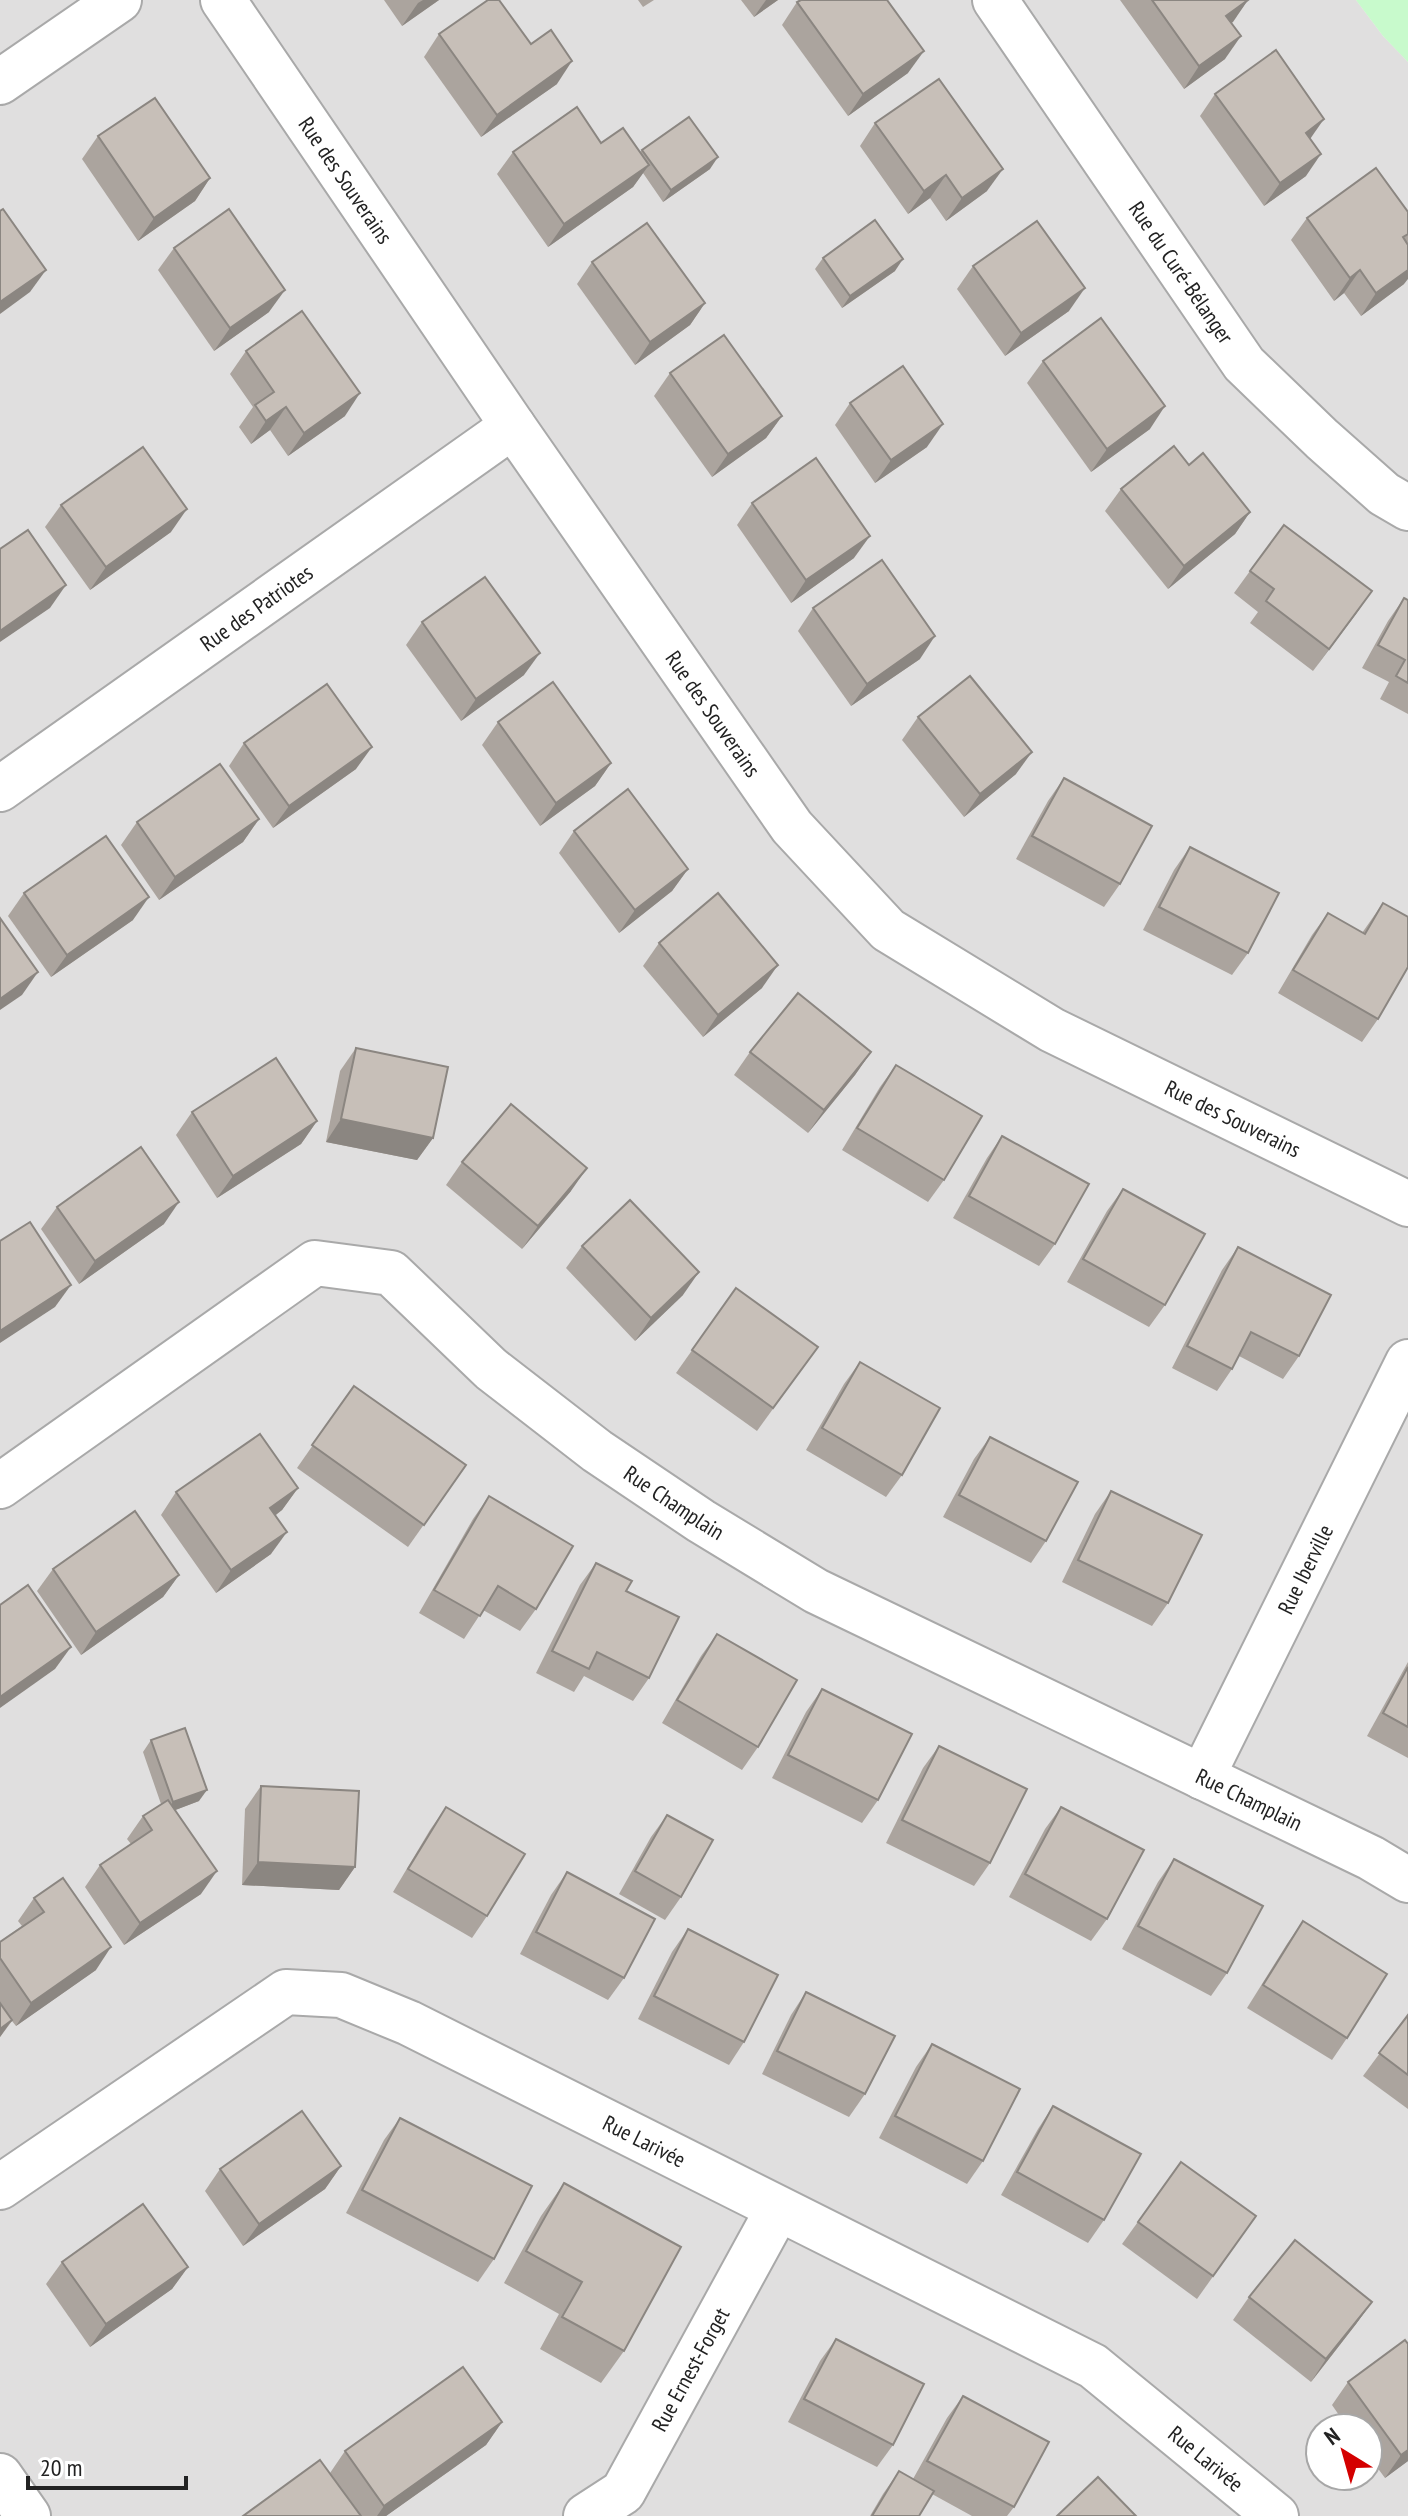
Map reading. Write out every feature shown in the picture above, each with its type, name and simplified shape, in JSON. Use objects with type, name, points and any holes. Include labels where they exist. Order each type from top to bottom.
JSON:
[{"type":"street","points":[[0,82],[119,0]]},
{"type":"street","name":"Rue des Souverains","points":[[223,0],[513,426],[792,827],[888,930],[1052,1030],[1408,1204]]},
{"type":"street","name":"Rue du Curé-Bélanger","points":[[995,0],[1244,364],[1384,494],[1408,508]]},
{"type":"street","name":"Rue des Patriotes","points":[[0,789],[513,426]]},
{"type":"street","name":"Rue Champlain","points":[[0,1486],[315,1263],[391,1273],[491,1369],[597,1451],[701,1521],[816,1591],[1371,1858],[1408,1880]]},
{"type":"street","name":"Rue Iberville","points":[[1202,1777],[1408,1362]]},
{"type":"street","name":"Rue Larivée","points":[[0,2187],[286,1992],[341,1995],[409,2023],[1093,2366],[1276,2516]]},
{"type":"street","name":"Rue Ernest-Forget","points":[[586,2516],[623,2492],[778,2209]]},
{"type":"street","points":[[0,2476],[28,2516]]},
{"type":"shaded area","points":[[0,0],[1356,0],[1383,36],[1408,62],[1408,2516],[0,2516]]},
{"type":"green space","points":[[1356,0],[1408,0],[1408,62],[1383,36]]},
{"type":"building","points":[[488,0],[499,0],[531,44],[551,30],[572,61],[497,115],[439,34]]},
{"type":"building","points":[[887,0],[924,51],[863,94],[797,2]]},
{"type":"building","points":[[1152,0],[1248,0],[1226,16],[1241,36],[1199,66]]},
{"type":"building","points":[[1276,50],[1324,119],[1306,133],[1321,154],[1280,183],[1215,94]]},
{"type":"building","points":[[939,79],[1003,169],[962,198],[946,175],[924,191],[875,123]]},
{"type":"building","points":[[155,98],[210,178],[154,218],[98,136]]},
{"type":"building","points":[[577,107],[601,143],[623,128],[649,165],[564,224],[513,152]]},
{"type":"building","points":[[689,117],[718,157],[671,190],[642,150]]},
{"type":"building","points":[[1376,168],[1408,212],[1408,234],[1403,237],[1408,245],[1408,270],[1376,293],[1360,270],[1350,278],[1307,218]]},
{"type":"building","points":[[3,209],[46,270],[0,302],[0,211]]},
{"type":"building","points":[[229,209],[285,290],[230,328],[174,248]]},
{"type":"building","points":[[875,220],[903,259],[850,296],[823,258]]},
{"type":"building","points":[[1037,221],[1085,288],[1021,333],[973,266]]},
{"type":"building","points":[[647,223],[705,303],[650,342],[592,262]]},
{"type":"building","points":[[302,311],[360,393],[304,433],[286,407],[266,421],[255,405],[274,392],[246,351]]},
{"type":"building","points":[[1101,318],[1165,406],[1107,449],[1043,361]]},
{"type":"building","points":[[724,335],[782,416],[728,454],[670,373]]},
{"type":"building","points":[[903,366],[943,424],[891,460],[850,403]]},
{"type":"building","points":[[1174,446],[1189,465],[1203,453],[1250,512],[1184,566],[1121,489]]},
{"type":"building","points":[[143,447],[187,509],[106,567],[61,505]]},
{"type":"building","points":[[816,458],[870,536],[806,580],[752,503]]},
{"type":"building","points":[[1284,525],[1372,591],[1329,649],[1266,601],[1274,589],[1250,571]]},
{"type":"building","points":[[28,530],[66,585],[0,631],[0,549]]},
{"type":"building","points":[[882,560],[935,636],[867,684],[813,608]]},
{"type":"building","points":[[485,577],[540,653],[476,699],[422,622]]},
{"type":"building","points":[[1404,598],[1408,600],[1408,683],[1396,676],[1405,660],[1378,645]]},
{"type":"building","points":[[970,676],[1032,752],[980,794],[918,717]]},
{"type":"building","points":[[553,682],[611,763],[556,803],[498,722]]},
{"type":"building","points":[[327,684],[372,747],[289,806],[244,743]]},
{"type":"building","points":[[220,764],[259,819],[175,877],[137,822]]},
{"type":"building","points":[[1064,778],[1152,826],[1120,884],[1032,836]]},
{"type":"building","points":[[628,789],[688,869],[635,910],[574,831]]},
{"type":"building","points":[[106,836],[149,897],[67,955],[24,893]]},
{"type":"building","points":[[1190,847],[1279,893],[1248,953],[1159,907]]},
{"type":"building","points":[[718,893],[778,965],[718,1015],[659,943]]},
{"type":"building","points":[[1383,903],[1408,917],[1408,967],[1378,1019],[1293,970],[1328,913],[1365,934]]},
{"type":"building","points":[[0,918],[38,972],[0,999]]},
{"type":"building","points":[[798,993],[871,1052],[824,1110],[750,1052]]},
{"type":"building","points":[[356,1048],[448,1067],[433,1138],[341,1119]]},
{"type":"building","points":[[276,1058],[317,1121],[233,1176],[192,1112]]},
{"type":"building","points":[[896,1065],[982,1116],[944,1180],[857,1128]]},
{"type":"building","points":[[511,1104],[587,1168],[538,1226],[462,1162]]},
{"type":"building","points":[[1002,1136],[1089,1184],[1055,1244],[969,1196]]},
{"type":"building","points":[[141,1147],[179,1202],[95,1261],[57,1207]]},
{"type":"building","points":[[1123,1189],[1205,1234],[1165,1305],[1083,1259]]},
{"type":"building","points":[[630,1200],[699,1272],[651,1318],[582,1246]]},
{"type":"building","points":[[30,1222],[71,1285],[0,1331],[0,1241]]},
{"type":"building","points":[[1238,1247],[1331,1295],[1299,1356],[1251,1332],[1232,1369],[1187,1346]]},
{"type":"building","points":[[736,1288],[818,1347],[773,1408],[692,1350]]},
{"type":"building","points":[[860,1362],[940,1408],[902,1475],[822,1428]]},
{"type":"building","points":[[354,1386],[466,1465],[424,1525],[312,1445]]},
{"type":"building","points":[[260,1434],[298,1488],[270,1508],[287,1532],[231,1570],[176,1492]]},
{"type":"building","points":[[990,1437],[1078,1482],[1046,1541],[959,1495]]},
{"type":"building","points":[[1111,1491],[1202,1535],[1168,1603],[1078,1560]]},
{"type":"building","points":[[489,1496],[573,1546],[536,1609],[498,1586],[480,1616],[434,1590]]},
{"type":"building","points":[[135,1511],[179,1575],[96,1632],[53,1569]]},
{"type":"building","points":[[596,1563],[632,1581],[626,1591],[679,1617],[649,1678],[597,1652],[589,1669],[552,1651]]},
{"type":"building","points":[[28,1585],[71,1647],[0,1697],[0,1605]]},
{"type":"building","points":[[717,1634],[797,1680],[758,1747],[677,1700]]},
{"type":"building","points":[[1408,1667],[1408,1727],[1383,1713]]},
{"type":"building","points":[[822,1689],[912,1734],[878,1800],[788,1755]]},
{"type":"building","points":[[185,1728],[207,1790],[173,1802],[151,1740]]},
{"type":"building","points":[[939,1746],[1027,1789],[990,1863],[902,1820]]},
{"type":"building","points":[[261,1786],[359,1791],[355,1867],[258,1862]]},
{"type":"building","points":[[168,1800],[217,1871],[140,1923],[100,1865],[152,1830],[143,1816]]},
{"type":"building","points":[[446,1807],[525,1854],[487,1916],[408,1869]]},
{"type":"building","points":[[1061,1807],[1144,1850],[1107,1919],[1025,1874]]},
{"type":"building","points":[[667,1815],[713,1840],[681,1897],[635,1871]]},
{"type":"building","points":[[1174,1859],[1263,1906],[1227,1973],[1138,1926]]},
{"type":"building","points":[[567,1872],[655,1919],[624,1978],[536,1932]]},
{"type":"building","points":[[63,1878],[111,1947],[31,2003],[0,1958],[0,1942],[44,1912],[34,1898]]},
{"type":"building","points":[[1303,1921],[1387,1974],[1347,2038],[1263,1985]]},
{"type":"building","points":[[688,1929],[778,1975],[744,2042],[654,1996]]},
{"type":"building","points":[[806,1992],[895,2036],[865,2094],[777,2051]]},
{"type":"building","points":[[0,2003],[12,2020],[0,2029]]},
{"type":"building","points":[[1408,2015],[1408,2075],[1379,2053]]},
{"type":"building","points":[[932,2044],[1020,2089],[983,2161],[895,2116]]},
{"type":"building","points":[[1053,2106],[1141,2154],[1104,2220],[1017,2172]]},
{"type":"building","points":[[302,2111],[341,2166],[259,2224],[220,2169]]},
{"type":"building","points":[[400,2118],[532,2186],[494,2259],[362,2190]]},
{"type":"building","points":[[1181,2162],[1256,2216],[1213,2276],[1138,2222]]},
{"type":"building","points":[[564,2183],[681,2247],[624,2351],[562,2317],[582,2282],[526,2251]]},
{"type":"building","points":[[143,2204],[188,2267],[106,2324],[62,2262]]},
{"type":"building","points":[[1295,2240],[1372,2302],[1326,2359],[1249,2297]]},
{"type":"building","points":[[836,2339],[924,2384],[893,2445],[804,2399]]},
{"type":"building","points":[[1405,2340],[1408,2344],[1408,2450],[1401,2455],[1384,2432],[1384,2412],[1370,2412],[1348,2382]]},
{"type":"building","points":[[463,2367],[502,2422],[384,2506],[345,2451]]},
{"type":"building","points":[[963,2396],[1049,2442],[1014,2507],[927,2461]]},
{"type":"building","points":[[320,2460],[361,2516],[243,2516]]},
{"type":"building","points":[[899,2471],[934,2491],[919,2516],[872,2516]]},
{"type":"building","points":[[1098,2477],[1136,2516],[1057,2516]]}]
